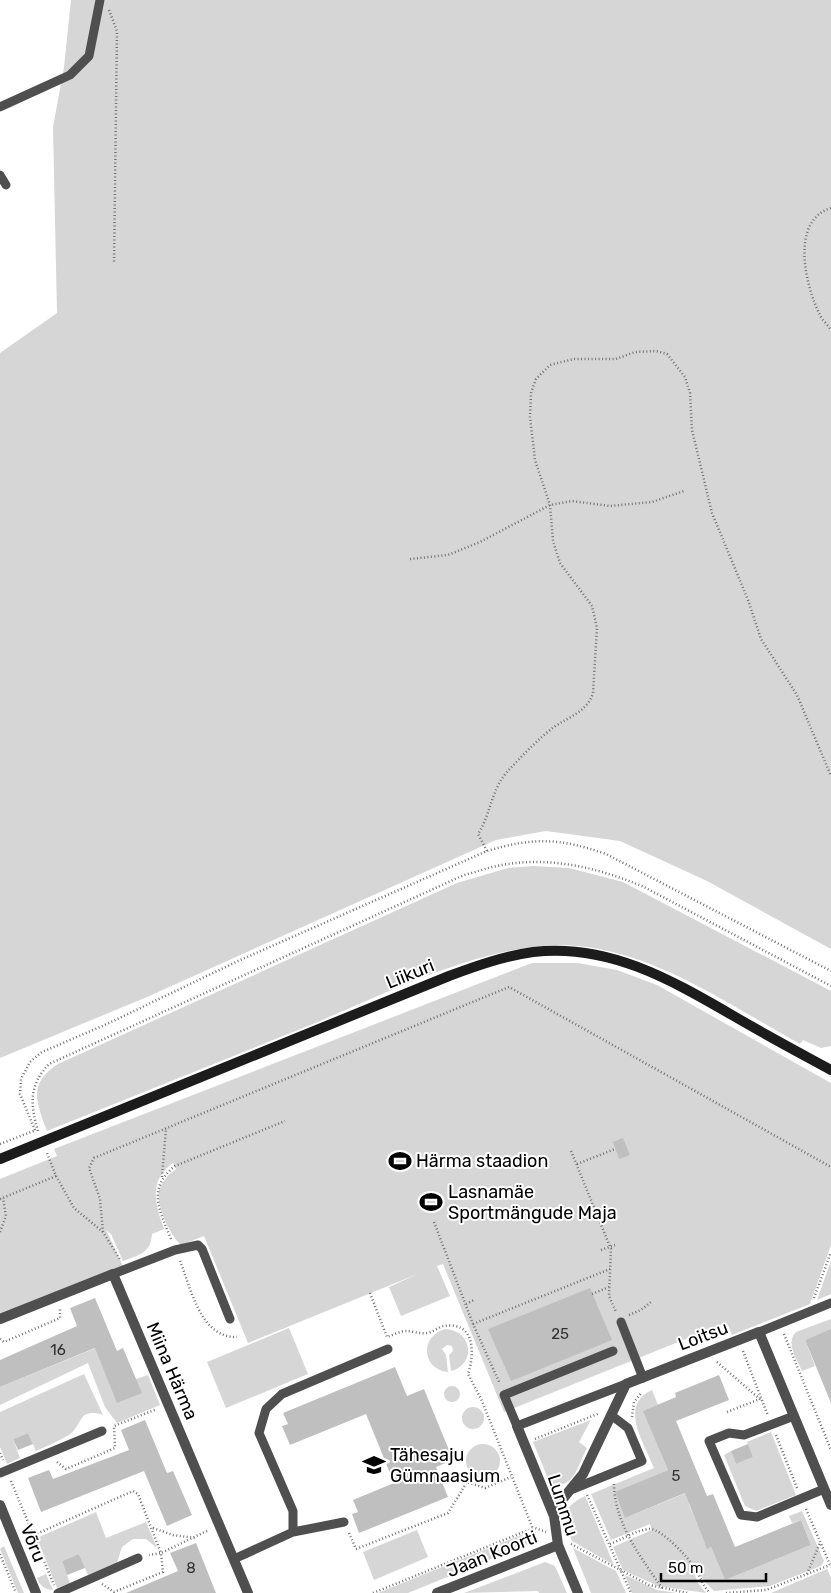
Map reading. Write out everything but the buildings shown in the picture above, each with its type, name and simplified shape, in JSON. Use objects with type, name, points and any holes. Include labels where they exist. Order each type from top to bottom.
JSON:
[{"type":"street","name":"Liikuri","points":[[0,1159],[449,976],[494,960],[533,952],[582,953],[635,965],[677,983],[831,1070]]},
{"type":"street","points":[[0,1319],[113,1274]]},
{"type":"street","name":"Miina Härma","points":[[113,1274],[248,1593]]},
{"type":"street","points":[[759,1332],[831,1506]]},
{"type":"street","name":"Loitsu","points":[[626,1384],[759,1332]]},
{"type":"street","points":[[554,1516],[561,1501],[573,1489],[583,1474],[626,1384]]},
{"type":"street","name":"Lummu","points":[[517,1426],[554,1516],[558,1541],[578,1593]]},
{"type":"street","name":"Võru","points":[[0,1505],[36,1593]]},
{"type":"street","name":"Jaan Koorti","points":[[437,1593],[558,1541]]},
{"type":"lane","points":[[0,107],[70,74],[88,56],[100,0]]},
{"type":"lane","points":[[0,174],[6,185]]},
{"type":"lane","points":[[113,1274],[175,1250],[198,1245],[202,1249],[230,1320]]},
{"type":"lane","points":[[759,1332],[831,1303]]},
{"type":"lane","points":[[620,1320],[643,1378]]},
{"type":"lane","points":[[293,1532],[293,1511],[259,1433],[266,1409],[282,1394],[388,1349]]},
{"type":"lane","points":[[613,1351],[504,1395],[517,1426],[626,1384]]},
{"type":"lane","points":[[573,1489],[642,1461],[628,1428],[613,1410]]},
{"type":"lane","points":[[794,1416],[744,1435],[729,1433],[709,1441],[741,1516],[757,1517],[824,1489]]},
{"type":"lane","points":[[4,1472],[102,1431]]},
{"type":"lane","points":[[234,1559],[293,1532],[344,1522]]},
{"type":"lane","points":[[57,1591],[138,1558]]},
{"type":"path","points":[[108,8],[116,31],[114,264]]},
{"type":"path","points":[[831,208],[820,211],[810,225],[803,250],[805,270],[820,315],[829,324],[831,330]]},
{"type":"path","points":[[487,851],[478,834],[487,820],[493,795],[506,774],[553,728],[581,711],[591,700],[593,693],[596,628],[592,606],[560,564],[553,541],[550,505],[535,460],[532,434],[531,393],[536,379],[550,365],[574,359],[616,359],[635,352],[656,352],[667,354],[685,377],[690,393],[692,430],[712,514],[748,600],[760,640],[797,695],[831,776]]},
{"type":"path","points":[[410,559],[448,555],[480,542],[550,505],[572,501],[610,506],[652,502],[684,491]]},
{"type":"path","points":[[125,1268],[103,1232],[74,1208],[56,1176],[20,1094],[21,1079],[30,1062],[42,1052],[107,1024],[238,961],[487,851],[514,843],[542,841],[583,846],[606,854],[831,971]]},
{"type":"path","points":[[36,1129],[32,1096],[37,1076],[50,1064],[464,875],[501,865],[537,861],[563,863],[617,876],[644,887],[831,986]]},
{"type":"path","points":[[103,1232],[100,1199],[89,1168],[94,1158],[509,987],[831,1167]]},
{"type":"path","points":[[162,1179],[175,1166],[285,1121]]},
{"type":"path","points":[[166,1128],[162,1179],[157,1192],[158,1202],[204,1321],[219,1334],[237,1337]]},
{"type":"path","points":[[0,1144],[36,1129]]},
{"type":"path","points":[[577,1164],[615,1149]]},
{"type":"path","points":[[571,1151],[610,1247],[609,1296],[620,1320],[651,1302]]},
{"type":"path","points":[[0,1232],[6,1216],[2,1198],[56,1176]]},
{"type":"path","points":[[434,1222],[473,1324],[504,1395]]},
{"type":"path","points":[[601,1250],[615,1245]]},
{"type":"path","points":[[810,1310],[831,1252]]},
{"type":"path","points":[[473,1324],[610,1269]]},
{"type":"path","points":[[592,1294],[610,1287]]},
{"type":"path","points":[[370,1293],[387,1337],[405,1331],[427,1333],[442,1326],[452,1326],[463,1330],[470,1337],[473,1358],[468,1374],[482,1401],[533,1529],[622,1572],[663,1589],[688,1593]]},
{"type":"path","points":[[466,1304],[474,1300]]},
{"type":"path","points":[[0,1339],[4,1342],[60,1318],[60,1307]]},
{"type":"path","points":[[784,1334],[831,1450]]},
{"type":"path","points":[[726,1593],[763,1592],[831,1566],[761,1400],[743,1351],[734,1355]]},
{"type":"path","points":[[725,1358],[717,1362],[761,1400]]},
{"type":"path","points":[[635,1424],[632,1409],[637,1396],[643,1391]]},
{"type":"path","points":[[727,1412],[761,1400]]},
{"type":"path","points":[[531,1444],[533,1440],[613,1410]]},
{"type":"path","points":[[0,1453],[4,1472],[34,1535],[57,1591]]},
{"type":"path","points":[[344,1522],[356,1550],[448,1513],[467,1482],[485,1488],[511,1477]]},
{"type":"path","points":[[605,1486],[621,1480]]},
{"type":"path","points":[[614,1483],[614,1500],[630,1536],[644,1562],[663,1589]]},
{"type":"path","points":[[34,1535],[133,1491],[138,1494],[161,1552],[163,1572],[114,1592],[101,1584],[94,1587]]},
{"type":"path","points":[[587,1493],[631,1593]]},
{"type":"path","points":[[138,1558],[161,1552],[196,1538],[210,1530],[207,1521]]},
{"type":"path","points":[[152,1528],[173,1535],[196,1538]]},
{"type":"path","points":[[373,1593],[533,1529]]},
{"type":"path","points":[[610,1544],[648,1529],[655,1530],[680,1549],[696,1568],[704,1586],[710,1593]]},
{"type":"path","points":[[807,1574],[820,1542]]},
{"type":"path","points":[[0,1554],[16,1593]]},
{"type":"shaded area","points":[[71,0],[831,0],[831,949],[707,881],[620,841],[546,831],[496,840],[147,997],[0,1058],[0,353],[57,313],[53,127],[64,67]]},
{"type":"shaded area","points":[[533,866],[569,868],[623,882],[831,991],[831,1046],[821,1048],[803,1040],[800,1044],[697,986],[643,962],[616,953],[587,947],[553,945],[518,949],[444,969],[47,1131],[38,1102],[38,1086],[48,1071],[58,1064],[457,883],[508,868]]},
{"type":"shaded area","points":[[532,963],[578,963],[617,970],[657,985],[831,1083],[831,1245],[810,1304],[732,1335],[728,1325],[723,1324],[504,1412],[443,1264],[437,1266],[450,1296],[401,1316],[389,1287],[420,1273],[248,1343],[204,1236],[181,1245],[165,1220],[160,1204],[159,1191],[166,1178],[176,1169],[173,1163],[165,1170],[157,1185],[156,1202],[164,1229],[152,1234],[147,1249],[139,1255],[123,1261],[111,1234],[106,1230],[123,1266],[0,1316],[0,1179],[57,1156],[54,1149]]},
{"type":"shaded area","points":[[831,1261],[831,1294],[817,1300]]},
{"type":"shaded area","points":[[831,1319],[831,1332],[830,1330],[805,1340],[815,1366],[802,1371],[793,1351],[793,1336],[796,1332]]},
{"type":"shaded area","points":[[289,1328],[308,1374],[226,1408],[207,1362]]},
{"type":"shaded area","points":[[445,1329],[461,1335],[466,1341],[468,1348],[465,1362],[451,1371],[449,1355],[453,1351],[452,1346],[447,1345],[442,1349],[446,1355],[448,1372],[439,1370],[433,1365],[427,1352],[431,1338]]},
{"type":"shaded area","points":[[101,1346],[136,1379],[148,1375],[160,1405],[117,1423],[105,1407],[88,1363],[0,1405],[0,1387]]},
{"type":"shaded area","points":[[84,1374],[103,1415],[89,1413],[85,1415],[69,1435],[36,1451],[28,1433],[13,1439],[20,1458],[7,1464],[0,1447],[0,1412]]},
{"type":"shaded area","points":[[452,1386],[460,1394],[452,1402],[444,1394]]},
{"type":"shaded area","points":[[652,1390],[658,1405],[644,1411],[668,1470],[628,1487],[625,1518],[691,1491],[689,1504],[707,1548],[711,1547],[725,1580],[811,1545],[801,1520],[792,1523],[789,1516],[802,1511],[824,1561],[821,1566],[770,1586],[714,1591],[704,1581],[697,1568],[693,1570],[698,1583],[706,1593],[658,1586],[623,1570],[613,1547],[652,1530],[650,1524],[611,1540],[591,1494],[654,1468],[636,1425],[635,1415],[637,1405],[642,1397]]},
{"type":"shaded area","points":[[473,1407],[481,1410],[484,1418],[481,1426],[473,1429],[465,1426],[462,1418],[465,1410]]},
{"type":"shaded area","points":[[591,1420],[579,1442],[587,1448],[578,1469],[565,1483],[551,1486],[533,1442]]},
{"type":"shaded area","points":[[771,1432],[796,1495],[756,1511],[745,1506],[724,1455],[731,1451],[736,1464],[753,1457],[747,1442]]},
{"type":"shaded area","points":[[483,1444],[495,1449],[500,1461],[495,1473],[483,1478],[471,1473],[466,1461],[471,1449]]},
{"type":"shaded area","points":[[585,1496],[614,1565],[572,1541],[567,1526],[566,1514],[568,1509],[577,1500]]},
{"type":"shaded area","points":[[96,1512],[106,1538],[146,1522],[157,1548],[146,1539],[133,1539],[122,1547],[117,1563],[88,1575],[79,1554],[62,1561],[70,1583],[57,1588],[37,1538]]},
{"type":"shaded area","points":[[417,1530],[428,1557],[374,1580],[363,1552]]},
{"type":"shaded area","points":[[521,1535],[528,1537],[531,1543],[408,1593],[378,1593]]},
{"type":"shaded area","points":[[4,1546],[24,1593],[18,1593],[0,1549]]},
{"type":"shaded area","points":[[573,1548],[616,1571],[626,1593],[591,1593]]},
{"type":"shaded area","points":[[545,1562],[555,1566],[567,1593],[539,1593],[538,1591],[464,1593]]},
{"type":"shaded area","points":[[827,1569],[831,1578],[831,1593],[771,1593]]},
{"type":"shaded area","points":[[46,1574],[53,1590],[45,1588],[38,1581],[37,1578]]},
{"type":"shaded area","points":[[625,1575],[657,1590],[677,1593],[632,1593]]},
{"type":"place","name":"Härma staadion","points":[[400,1161]]},
{"type":"place","name":"Lasnamäe Sportmängude Maja","points":[[431,1202]]},
{"type":"place","name":"Tähesaju Gümnaasium","points":[[374,1465]]}]
